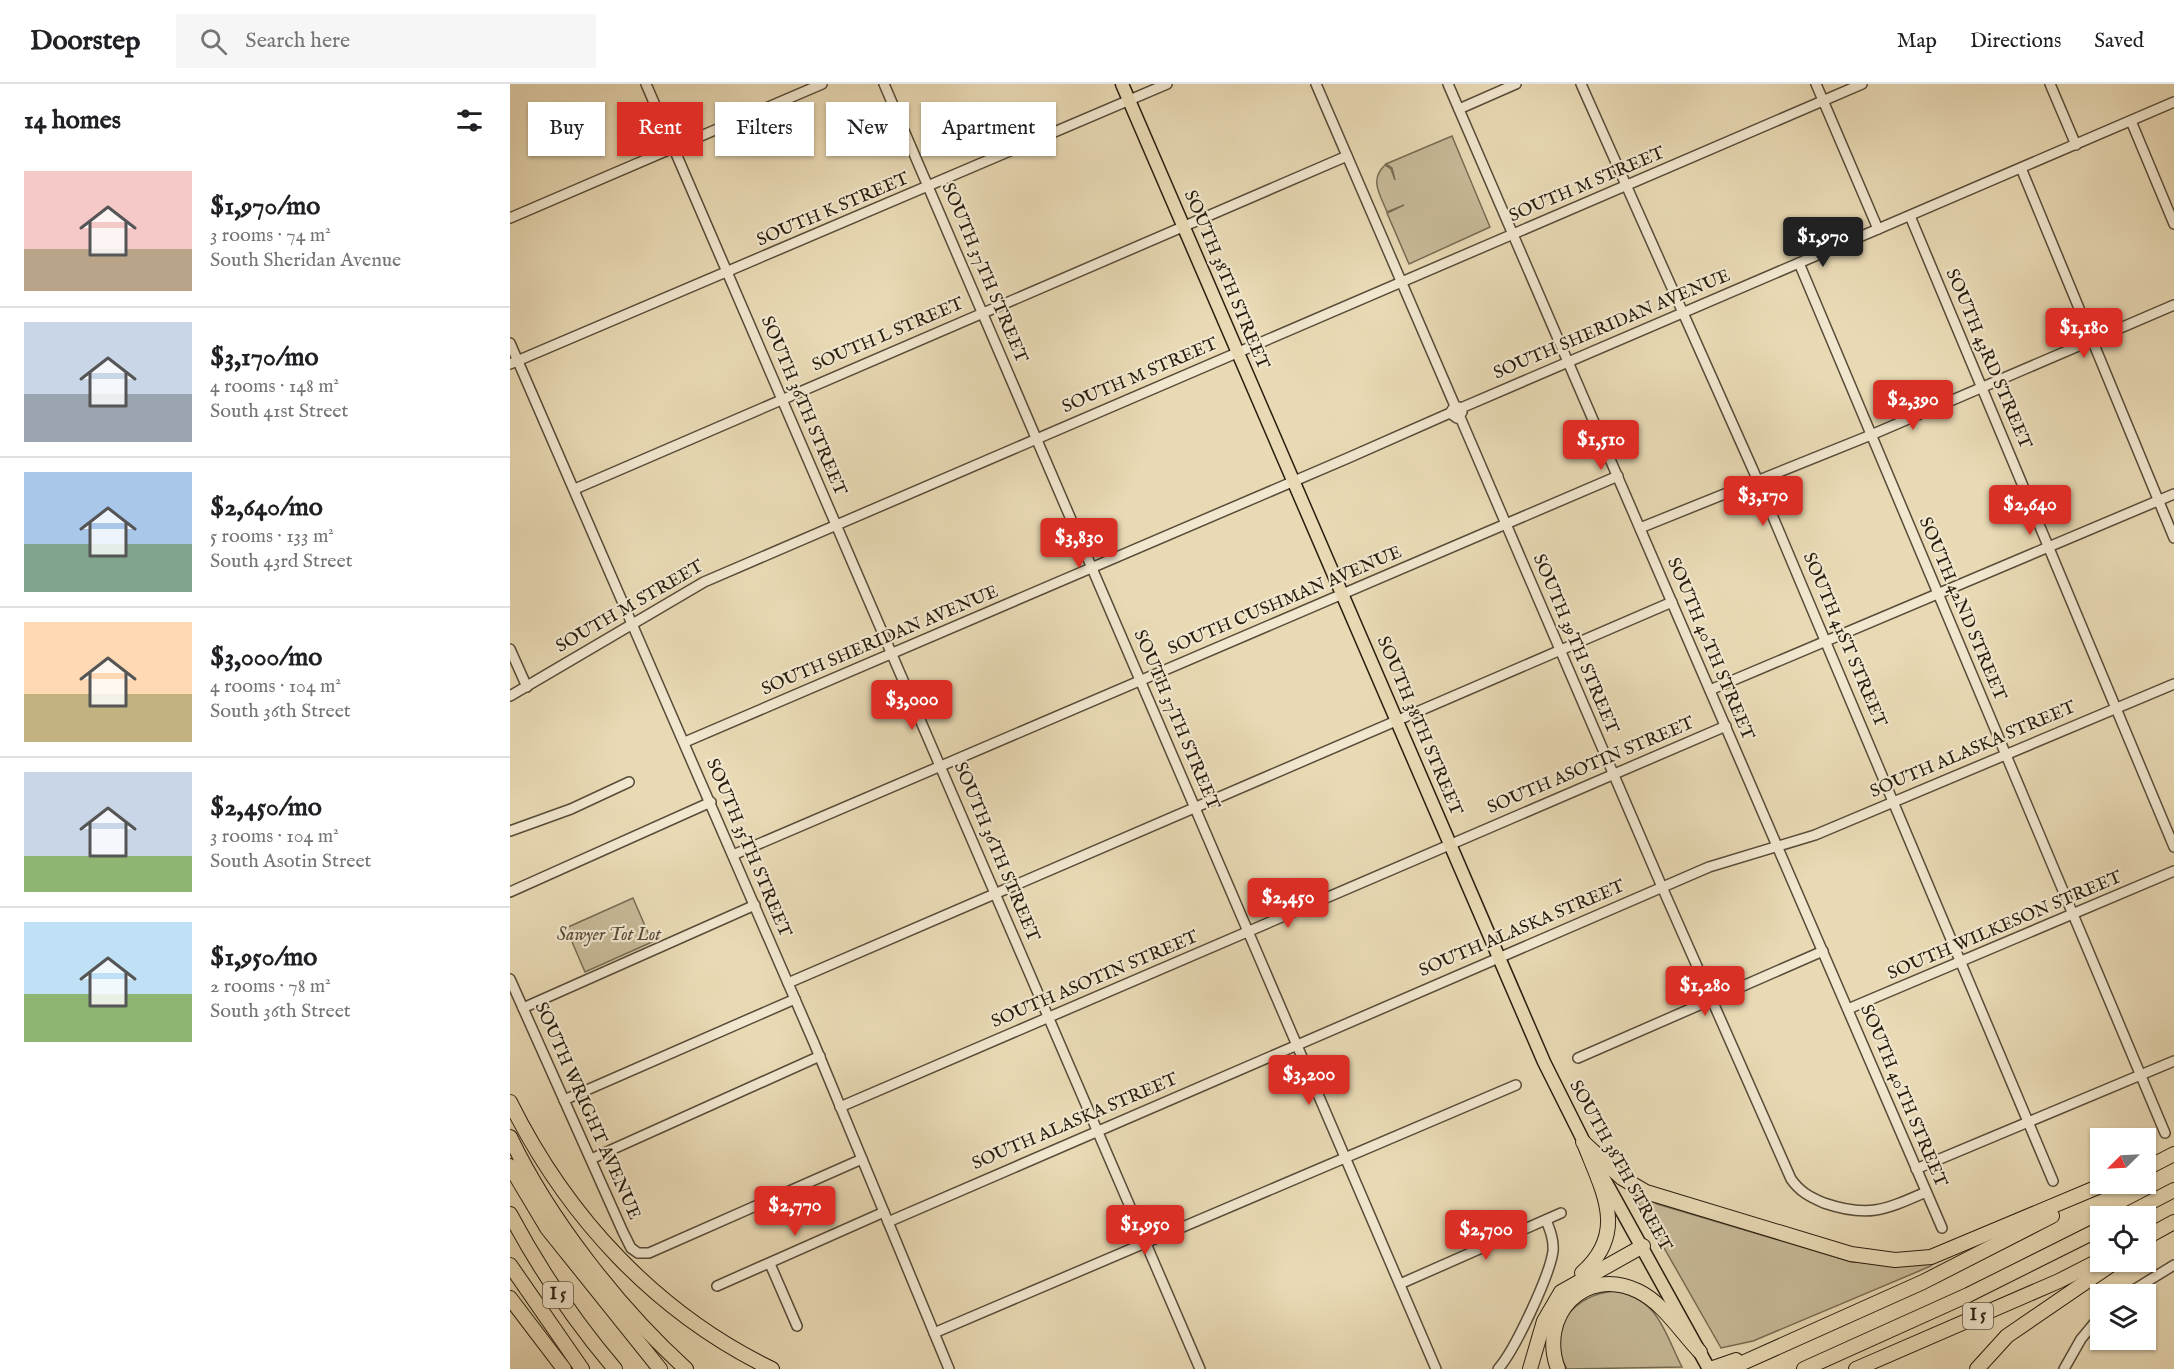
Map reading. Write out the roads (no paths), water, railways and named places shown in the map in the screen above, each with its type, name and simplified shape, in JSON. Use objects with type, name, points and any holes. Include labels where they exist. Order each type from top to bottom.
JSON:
[{"type":"highway","points":[[510,1102],[562,1192],[605,1246],[643,1282],[685,1316],[729,1346],[772,1369]]},
{"type":"highway","points":[[510,1137],[541,1194],[568,1233],[620,1298],[686,1369]]},
{"type":"highway","points":[[1583,1142],[1632,1185],[1664,1200],[1851,1254],[1875,1258],[1914,1259],[1947,1252],[2090,1190]]},
{"type":"highway","points":[[1530,1369],[1544,1321],[1552,1304],[1565,1287],[1594,1261],[1606,1243],[1608,1234],[1602,1187],[1583,1142]]},
{"type":"highway","points":[[2156,1162],[2174,1154]]},
{"type":"highway","points":[[510,1166],[547,1228],[660,1369]]},
{"type":"highway","points":[[2143,1206],[2174,1190]]},
{"type":"highway","points":[[1729,1369],[1923,1282],[2096,1194]]},
{"type":"highway","name":"I 5","points":[[510,1214],[536,1263],[576,1320],[615,1369]]},
{"type":"highway","points":[[2156,1233],[2174,1222]]},
{"type":"highway","name":"I 5","points":[[1804,1369],[1968,1295],[2090,1234]]},
{"type":"highway","points":[[1565,1287],[1643,1246]]},
{"type":"highway","points":[[510,1265],[582,1369]]},
{"type":"highway","name":"I 5","points":[[1856,1369],[2059,1281],[2090,1265]]},
{"type":"highway","points":[[1977,1369],[2007,1336],[2100,1272]]},
{"type":"highway","points":[[1558,1369],[1552,1347],[1557,1319],[1565,1305],[1580,1293],[1606,1284],[1623,1285],[1648,1296],[1700,1352]]},
{"type":"highway","points":[[510,1298],[564,1369]]},
{"type":"highway","points":[[1709,1369],[1820,1329]]},
{"type":"main road","name":"SOUTH 38TH STREET","points":[[1122,84],[1558,1095],[1709,1369]]},
{"type":"street","name":"SOUTH 36TH STREET","points":[[646,84],[654,102]]},
{"type":"street","points":[[703,135],[822,84]]},
{"type":"street","name":"SOUTH 37TH STREET","points":[[884,84],[1436,1369]]},
{"type":"street","name":"SOUTH K STREET","points":[[514,363],[1167,84]]},
{"type":"street","name":"SOUTH 39TH STREET","points":[[1316,84],[1613,775],[1793,1182],[1808,1196],[1854,1211],[1866,1212],[1882,1209],[1926,1192]]},
{"type":"street","name":"SOUTH 40TH STREET","points":[[1448,84],[1942,1228]]},
{"type":"street","points":[[1459,109],[1516,84]]},
{"type":"street","name":"SOUTH 41ST STREET","points":[[1581,84],[1664,274],[1685,312],[1758,480],[2053,1181]]},
{"type":"street","points":[[1816,84],[1878,229]]},
{"type":"street","name":"SOUTH M STREET","points":[[510,696],[704,582],[1862,84]]},
{"type":"street","points":[[2050,84],[2076,145]]},
{"type":"street","name":"SOUTH SHERIDAN AVENUE","points":[[685,742],[2174,102]]},
{"type":"street","points":[[2131,121],[2174,225]]},
{"type":"street","points":[[510,218],[653,156]]},
{"type":"street","name":"SOUTH 36TH STREET","points":[[678,156],[942,766],[1198,1369]]},
{"type":"street","name":"SOUTH L STREET","points":[[575,489],[1347,156]]},
{"type":"street","points":[[2021,168],[2174,538]]},
{"type":"street","name":"SOUTH 43RD STREET","points":[[1910,216],[2174,847]]},
{"type":"street","name":"SOUTH 42ND STREET","points":[[1799,263],[2139,1075],[2165,1132]]},
{"type":"street","points":[[1640,528],[1871,435],[2174,305]]},
{"type":"street","name":"SOUTH 35TH STREET","points":[[510,343],[514,363],[575,489],[633,622],[820,1056],[950,1369]]},
{"type":"street","name":"SOUTH CUSHMAN AVENUE","points":[[733,855],[1618,476]]},
{"type":"street","points":[[1710,690],[2174,494]]},
{"type":"street","points":[[788,983],[1672,602]]},
{"type":"street","points":[[510,649],[527,687]]},
{"type":"street","name":"SOUTH ALASKA STREET","points":[[888,1222],[1662,887],[1727,860],[1815,835],[2174,684]]},
{"type":"street","name":"SOUTH ASOTIN STREET","points":[[840,1107],[1726,726]]},
{"type":"street","points":[[510,831],[571,809],[629,782]]},
{"type":"street","points":[[510,892],[711,802]]},
{"type":"street","name":"SOUTH WILKESON STREET","points":[[1848,1009],[2073,916],[2174,871]]},
{"type":"street","points":[[523,1008],[755,905]]},
{"type":"street","points":[[1578,1058],[1823,951]]},
{"type":"street","name":"SOUTH WRIGHT AVENUE","points":[[510,979],[626,1238],[638,1253],[650,1253],[862,1159]]},
{"type":"street","points":[[564,1100],[795,999]]},
{"type":"street","points":[[591,1160],[820,1056]]},
{"type":"street","points":[[1916,1169],[2174,1061]]},
{"type":"street","points":[[934,1333],[1516,1085]]},
{"type":"street","points":[[717,1286],[884,1212]]},
{"type":"street","points":[[1400,1284],[1561,1213]]},
{"type":"street","points":[[1498,1369],[1512,1348],[1549,1266],[1553,1241],[1546,1220]]},
{"type":"street","points":[[770,1264],[797,1326]]},
{"type":"street","points":[[2143,1284],[2174,1265]]},
{"type":"street","points":[[2064,1369],[2080,1339],[2090,1328]]},
{"type":"park label","name":"Sawyer Tot Lot","points":[[609,935]]}]
